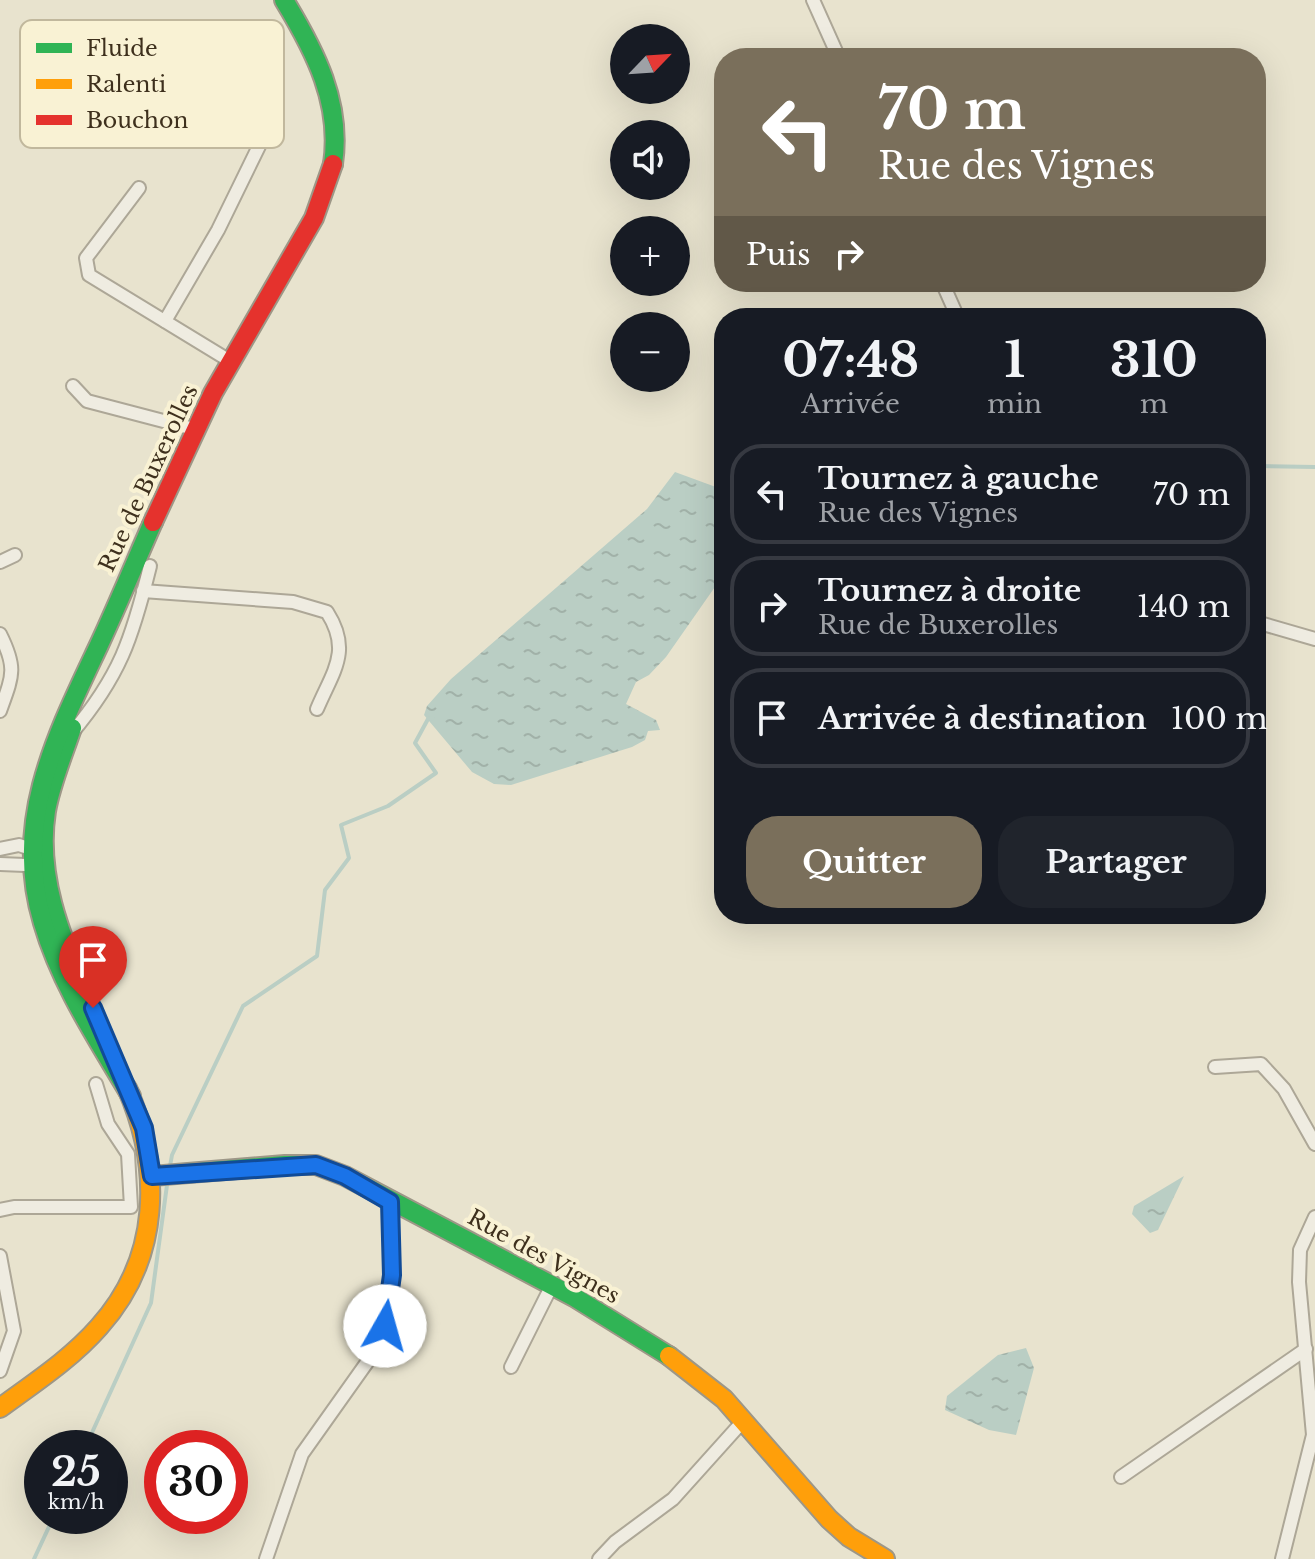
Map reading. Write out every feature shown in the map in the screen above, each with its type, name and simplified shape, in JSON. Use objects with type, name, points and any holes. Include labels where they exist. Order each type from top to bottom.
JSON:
[{"type":"street","name":"Rue de Buxerolles","points":[[0,1408],[77,1348],[101,1325],[120,1299],[144,1242],[152,1176],[144,1128],[131,1096],[60,968],[34,894],[36,797],[47,759],[113,617],[194,429],[316,210],[332,170],[335,135],[331,99],[319,60],[284,0]]},
{"type":"street","points":[[813,0],[835,48]]},
{"type":"street","points":[[165,321],[218,230],[258,148]]},
{"type":"street","points":[[139,188],[86,258],[89,275],[230,361]]},
{"type":"street","points":[[73,386],[87,401],[194,429]]},
{"type":"street","points":[[0,562],[15,555]]},
{"type":"street","points":[[70,736],[101,698],[123,661],[135,628],[150,566]]},
{"type":"street","points":[[143,591],[293,602],[327,612],[338,629],[342,651],[317,709]]},
{"type":"street","name":"Rue de Buxerolles","points":[[35,855],[70,736],[113,617]]},
{"type":"street","points":[[113,617],[135,628]]},
{"type":"street","points":[[1266,625],[1315,639]]},
{"type":"street","points":[[0,634],[13,659],[13,674],[0,711]]},
{"type":"street","points":[[0,849],[35,855]]},
{"type":"street","points":[[0,864],[35,855]]},
{"type":"street","points":[[1215,1067],[1261,1064],[1284,1089],[1315,1144]]},
{"type":"street","points":[[0,1210],[14,1207],[131,1207],[128,1154],[108,1124],[96,1084]]},
{"type":"street","name":"Rue des Vignes","points":[[152,1176],[316,1165],[345,1176],[580,1300],[701,1380],[744,1420],[826,1516],[851,1538],[885,1559]]},
{"type":"street","points":[[266,1559],[302,1454],[368,1361],[385,1326],[392,1275],[390,1202]]},
{"type":"street","points":[[1282,1559],[1311,1454],[1309,1353],[1299,1282],[1300,1250],[1315,1217]]},
{"type":"street","points":[[0,1256],[14,1331],[0,1371]]},
{"type":"street","points":[[511,1367],[552,1285]]},
{"type":"street","points":[[1121,1477],[1309,1353]]},
{"type":"street","points":[[599,1559],[615,1542],[673,1499],[744,1420]]},
{"type":"water","points":[[675,472],[714,486],[714,588],[666,657],[649,675],[636,682],[626,704],[656,720],[660,730],[648,731],[645,740],[632,747],[511,785],[494,784],[472,772],[424,715],[427,706],[451,679],[647,509]]},
{"type":"water","points":[[1184,1176],[1158,1230],[1150,1233],[1132,1214],[1134,1206]]},
{"type":"water","points":[[1026,1348],[1034,1368],[1016,1435],[989,1430],[945,1410],[947,1396],[998,1355]]},
{"type":"waterway","points":[[1266,466],[1315,467]]},
{"type":"waterway","points":[[170,1166],[172,1155],[243,1006],[317,956],[325,890],[349,858],[341,825],[388,806],[436,773],[415,743],[428,719],[433,718]]},
{"type":"waterway","points":[[93,1430],[151,1303],[167,1185]]},
{"type":"waterway","points":[[34,1559],[46,1534]]},
{"type":"traffic: fast","points":[[284,0],[324,78],[334,120],[333,164]]},
{"type":"traffic: fast","points":[[131,1096],[81,1012],[51,946],[35,885],[33,849],[36,814],[55,745],[153,522]]},
{"type":"traffic: fast","points":[[72,728],[48,801],[44,858],[59,927],[85,992]]},
{"type":"traffic: fast","points":[[152,1176],[316,1165],[345,1176],[574,1297],[669,1356]]},
{"type":"traffic: slow","points":[[0,1408],[88,1339],[119,1300],[134,1272],[144,1242],[150,1181],[146,1150],[127,1088]]},
{"type":"traffic: slow","points":[[669,1356],[724,1399],[829,1519],[849,1537],[885,1559]]},
{"type":"traffic: jam","points":[[153,522],[213,393],[314,218],[333,164]]},
{"type":"route","points":[[93,1008],[144,1128],[152,1176],[316,1165],[345,1176],[390,1202],[392,1275],[385,1326]]}]
